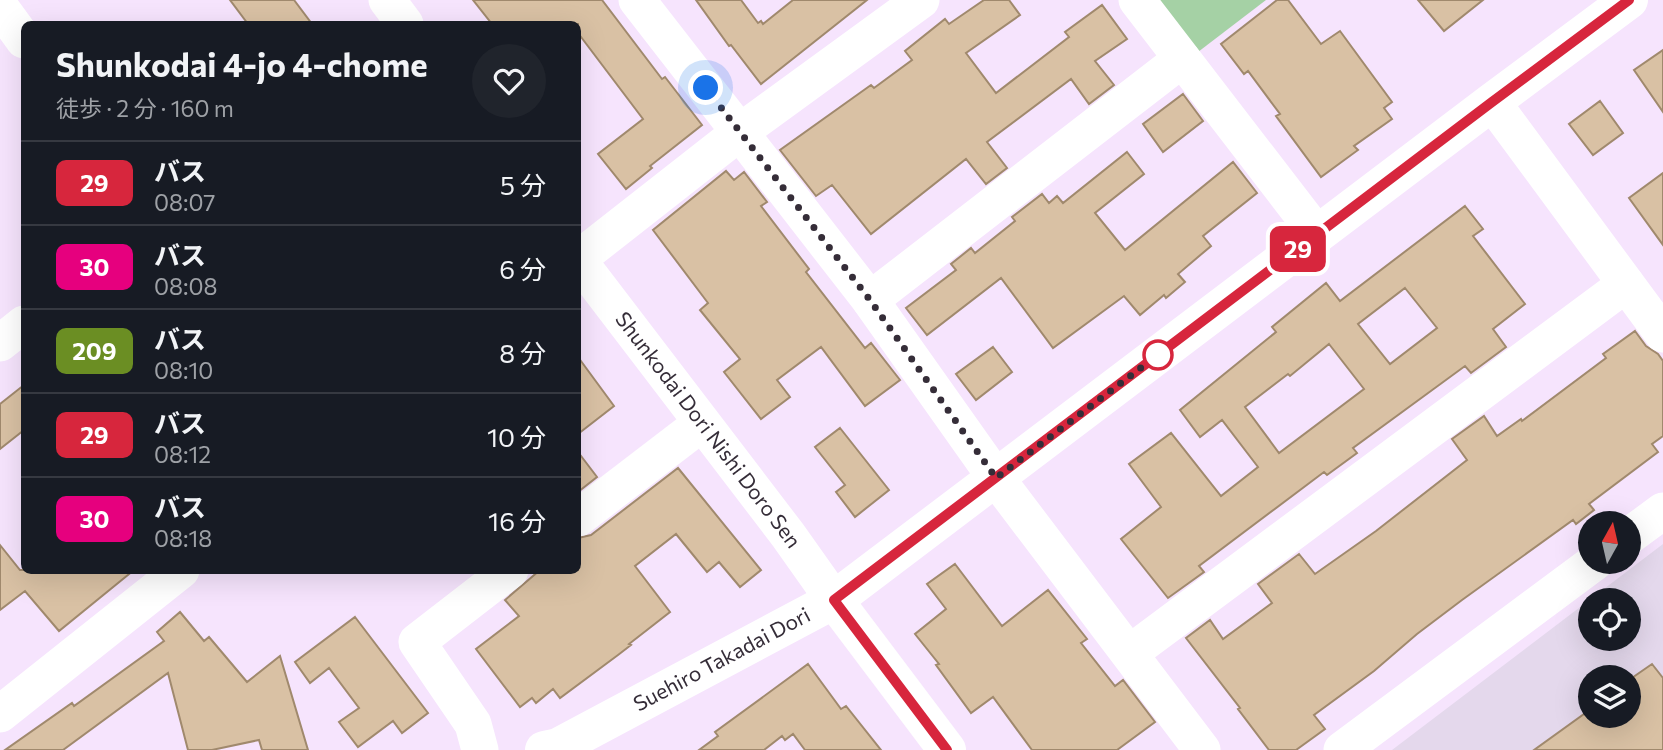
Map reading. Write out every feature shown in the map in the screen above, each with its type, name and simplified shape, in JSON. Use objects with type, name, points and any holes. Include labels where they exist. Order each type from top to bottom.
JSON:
[{"type":"street","points":[[387,0],[402,21]]},
{"type":"street","points":[[638,0],[870,300],[996,478],[1202,750]]},
{"type":"street","points":[[581,258],[740,132],[921,0]]},
{"type":"street","points":[[1137,0],[1317,234]]},
{"type":"street","name":"Suehiro Takadai Dori","points":[[555,749],[834,600],[1629,0]]},
{"type":"street","points":[[0,7],[21,36]]},
{"type":"street","points":[[870,300],[1182,59]]},
{"type":"street","points":[[1492,102],[1663,334]]},
{"type":"street","name":"Shunkodai Dori Nishi Doro Sen","points":[[581,264],[788,535],[834,600]]},
{"type":"street","points":[[1130,653],[1626,284]]},
{"type":"street","points":[[0,343],[21,326]]},
{"type":"street","points":[[581,516],[702,423]]},
{"type":"street","points":[[1642,526],[1663,511]]},
{"type":"street","points":[[0,713],[176,574]]},
{"type":"street","points":[[480,750],[473,724],[417,642],[505,574]]},
{"type":"street","points":[[1342,750],[1579,574]]},
{"type":"street","points":[[834,600],[947,750]]},
{"type":"shaded area","points":[[1663,544],[1663,750],[1392,750],[1578,609],[1578,651],[1641,651],[1641,588],[1605,588],[1624,574],[1642,574],[1642,560]]},
{"type":"green space","points":[[1159,0],[1266,0],[1198,52]]},
{"type":"building","points":[[230,0],[294,0],[310,21],[246,21]]},
{"type":"building","points":[[473,0],[602,0],[662,79],[665,77],[702,125],[650,166],[652,168],[626,189],[598,154],[643,119],[581,37],[581,21],[490,21]]},
{"type":"building","points":[[696,0],[741,0],[758,23],[761,21],[763,24],[793,0],[867,0],[761,84]]},
{"type":"building","points":[[984,0],[1009,0],[1020,15],[966,53],[996,93],[1069,37],[1065,32],[1102,5],[1127,39],[1095,61],[1114,85],[1089,104],[1071,79],[987,142],[1007,168],[986,184],[966,159],[871,234],[832,185],[816,196],[780,150],[871,85],[874,88],[912,60],[905,51],[945,19],[949,24]]},
{"type":"building","points":[[1277,0],[1288,0],[1321,44],[1340,31],[1392,102],[1384,108],[1392,119],[1354,146],[1358,150],[1321,177],[1276,116],[1280,114],[1248,71],[1244,74],[1221,44]]},
{"type":"building","points":[[1418,0],[1483,0],[1444,31]]},
{"type":"building","points":[[1663,50],[1663,112],[1634,70]]},
{"type":"building","points":[[1183,94],[1203,121],[1163,152],[1143,124]]},
{"type":"building","points":[[1600,101],[1623,133],[1593,155],[1569,124]]},
{"type":"building","points":[[1127,152],[1144,174],[1095,213],[1125,250],[1233,162],[1257,193],[1203,236],[1211,246],[1178,274],[1185,282],[1140,315],[1124,296],[1053,348],[1001,278],[927,335],[906,308],[956,270],[951,264],[971,248],[975,253],[1015,221],[1012,217],[1042,194],[1049,203],[1057,196],[1063,203]]},
{"type":"building","points":[[726,171],[734,180],[744,172],[767,202],[761,206],[809,269],[806,272],[865,348],[871,343],[900,380],[865,406],[821,347],[777,380],[790,397],[761,419],[724,372],[740,359],[700,310],[708,303],[653,230]]},
{"type":"building","points":[[1663,173],[1663,245],[1629,198]]},
{"type":"building","points":[[1465,206],[1483,229],[1473,236],[1525,304],[1493,329],[1506,347],[1471,373],[1465,366],[1353,448],[1357,453],[1327,475],[1324,472],[1199,566],[1204,572],[1168,598],[1121,539],[1161,507],[1129,464],[1171,433],[1221,496],[1258,467],[1222,420],[1200,437],[1180,410],[1276,332],[1272,327],[1326,283],[1340,301]],"holes":[[[1405,288],[1437,328],[1390,364],[1358,324]],[[1329,344],[1364,389],[1279,453],[1245,407],[1288,374],[1290,376]]]},
{"type":"building","points":[[1635,331],[1646,346],[1663,361],[1663,436],[1652,444],[1658,452],[1589,504],[1593,511],[1578,511],[1576,524],[1573,520],[1462,600],[1314,715],[1325,729],[1296,750],[1269,750],[1186,638],[1210,620],[1223,639],[1272,603],[1258,584],[1299,554],[1315,574],[1376,531],[1467,460],[1452,439],[1484,416],[1497,436],[1521,419],[1522,421],[1606,358],[1603,354]]},
{"type":"building","points":[[993,347],[1012,372],[976,400],[956,374]]},
{"type":"building","points":[[581,361],[614,406],[581,432]]},
{"type":"building","points":[[21,387],[21,432],[0,449],[0,404]]},
{"type":"building","points":[[840,428],[889,490],[855,517],[836,492],[845,485],[815,447]]},
{"type":"building","points":[[581,456],[597,477],[581,490]]},
{"type":"building","points":[[678,468],[761,570],[740,587],[719,562],[707,572],[676,534],[635,566],[670,612],[560,698],[553,689],[536,703],[532,698],[520,707],[476,649],[519,616],[505,600],[535,574],[581,574],[581,537],[591,535]]},
{"type":"building","points":[[0,545],[21,570],[21,574],[129,574],[59,631],[25,591],[0,610]]},
{"type":"building","points":[[955,564],[1002,626],[1048,590],[1087,639],[1081,643],[1115,686],[1123,680],[1155,722],[1117,750],[1032,750],[993,697],[971,713],[936,665],[939,664],[915,634],[946,609],[927,584]]},
{"type":"building","points":[[180,612],[204,641],[209,637],[247,682],[280,656],[308,750],[262,750],[259,740],[212,750],[188,750],[168,673],[63,750],[5,750],[72,703],[74,706],[164,641],[157,632]]},
{"type":"building","points":[[355,617],[428,713],[402,733],[393,721],[358,747],[339,722],[359,708],[329,668],[310,683],[295,662]]},
{"type":"building","points":[[808,664],[841,709],[846,706],[881,750],[805,750],[793,734],[785,740],[782,736],[764,750],[699,750],[718,736],[715,732]]},
{"type":"building","points":[[1652,664],[1663,678],[1663,750],[1534,750],[1578,718],[1578,728],[1641,728],[1641,672]]},
{"type":"bus line","name":"29","points":[[947,750],[834,600],[1629,0]]},
{"type":"route","points":[[706,88],[870,300],[996,478],[1167,348],[1158,355]]}]
